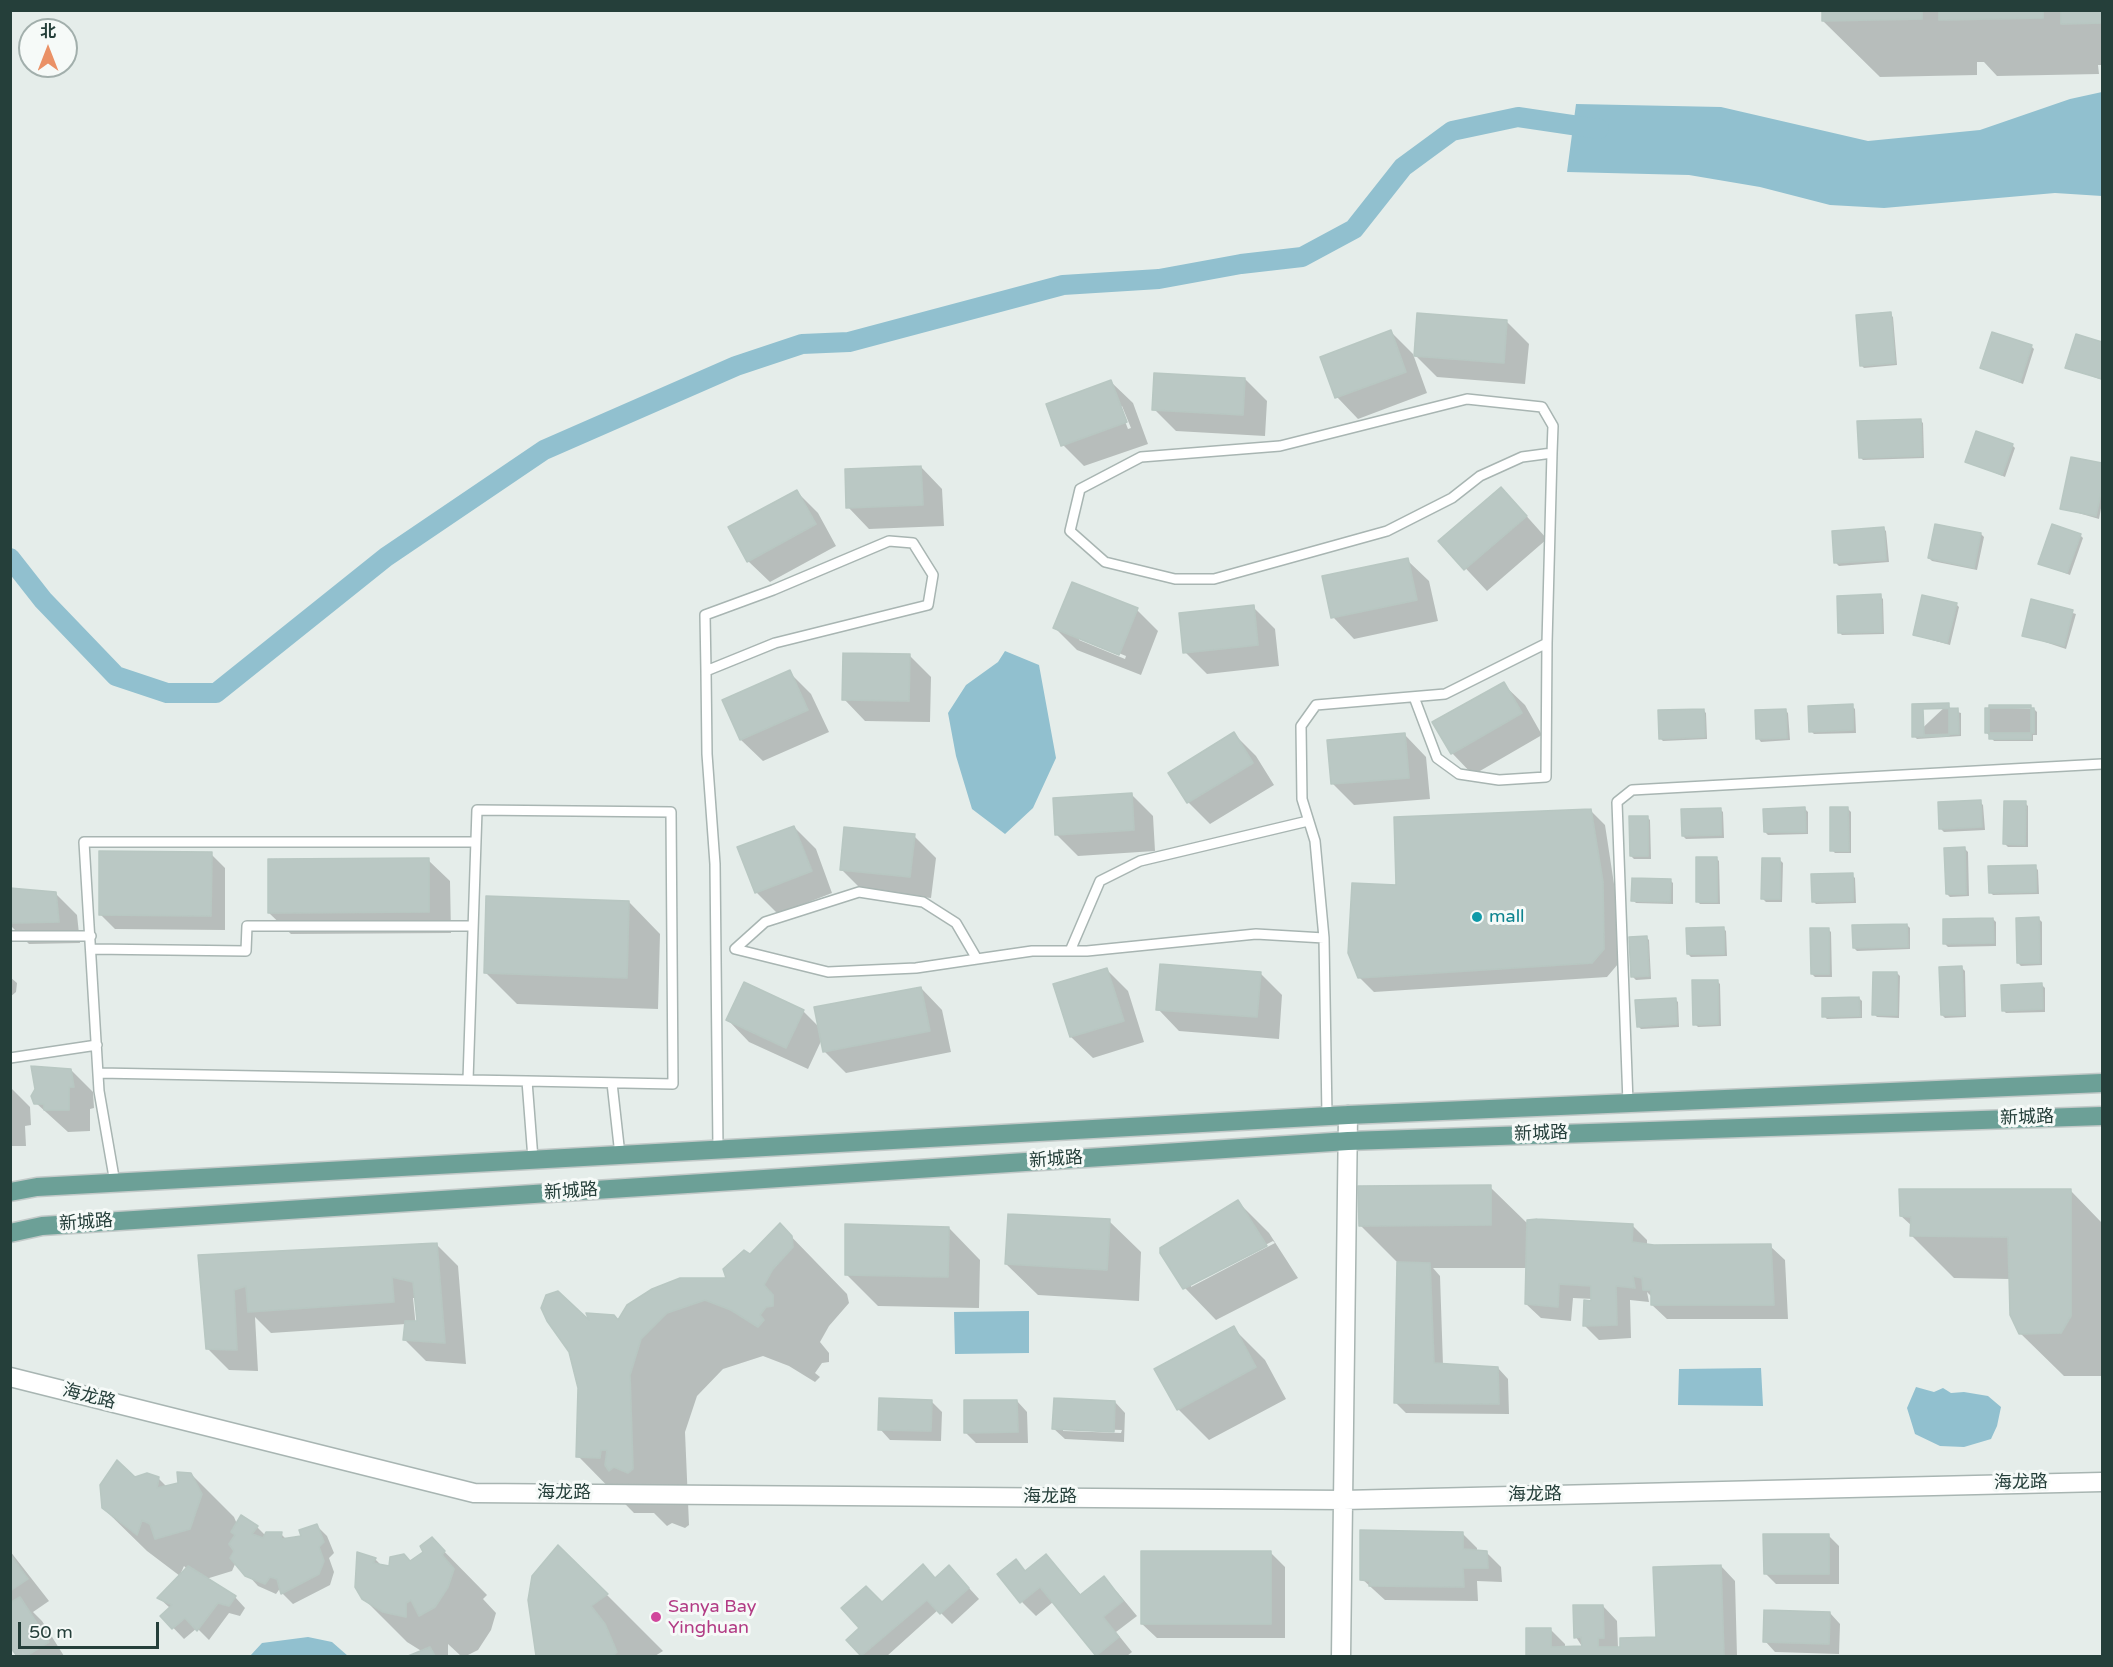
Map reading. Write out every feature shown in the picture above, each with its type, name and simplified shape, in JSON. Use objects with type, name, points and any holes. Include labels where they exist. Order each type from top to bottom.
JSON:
[{"type":"main road","name":"新城路","points":[[10,1192],[37,1187],[1348,1114],[2103,1083]]},
{"type":"main road","name":"新城路","points":[[10,1233],[42,1226],[1348,1141],[2103,1116]]},
{"type":"street","points":[[1341,1656],[1348,1114]]},
{"type":"street","name":"海龙路","points":[[10,1377],[474,1493],[1343,1500],[2103,1482]]},
{"type":"lane","points":[[1414,697],[1437,758],[1459,774],[1499,780],[1546,777],[1553,426],[1542,408],[1467,399],[1280,447],[1141,457],[1080,489],[1070,531],[1105,562],[1175,579],[1214,579],[1387,531],[1452,498],[1480,476],[1522,457],[1552,453]]},
{"type":"lane","points":[[706,671],[775,643],[928,605],[933,575],[914,543],[889,541],[773,590],[705,615],[706,671],[717,950],[718,1149]]},
{"type":"lane","points":[[1327,1116],[1324,938],[1315,841],[1302,799],[1301,726],[1316,705],[1445,694],[1547,643]]},
{"type":"lane","points":[[1628,1103],[1617,802],[1632,790],[2103,764]]},
{"type":"lane","points":[[99,1073],[673,1084],[671,812],[477,810],[468,1080]]},
{"type":"lane","points":[[1070,951],[1100,881],[1140,861],[1308,821]]},
{"type":"lane","points":[[115,1183],[99,1073],[84,842],[476,842]]},
{"type":"lane","points":[[735,949],[765,922],[859,892],[923,902],[956,923],[977,959]]},
{"type":"lane","points":[[92,950],[246,951],[247,926],[473,926]]},
{"type":"lane","points":[[717,950],[735,949],[828,972],[916,968],[1032,951],[1070,951],[1256,934],[1324,938]]},
{"type":"lane","points":[[10,936],[91,936]]},
{"type":"lane","points":[[10,1058],[97,1045]]},
{"type":"lane","points":[[527,1081],[533,1160]]},
{"type":"lane","points":[[612,1083],[620,1155]]},
{"type":"water","points":[[2102,92],[2102,196],[2055,193],[1884,208],[1830,205],[1760,187],[1689,175],[1567,172],[1576,104],[1721,107],[1868,141],[1980,130],[2070,99]]},
{"type":"water","points":[[1005,651],[1039,665],[1056,758],[1033,808],[1005,834],[972,809],[956,756],[948,713],[966,685],[998,662]]},
{"type":"water","points":[[1029,1311],[1029,1353],[955,1354],[954,1312]]},
{"type":"water","points":[[1761,1368],[1763,1406],[1678,1405],[1679,1369]]},
{"type":"water","points":[[1916,1387],[1934,1392],[1943,1388],[1951,1393],[1964,1392],[1988,1396],[2001,1407],[1997,1426],[1991,1439],[1964,1447],[1940,1446],[1915,1434],[1907,1408]]},
{"type":"water","points":[[308,1637],[332,1642],[348,1656],[250,1656],[262,1643]]},
{"type":"building","points":[[1822,10],[1922,10],[1922,19],[1822,21]]},
{"type":"building","points":[[1939,10],[2043,10],[2043,18],[1939,20]]},
{"type":"building","points":[[2061,10],[2102,10],[2102,23],[2061,24]]},
{"type":"building","points":[[1891,312],[1895,363],[1860,366],[1856,315]]},
{"type":"building","points":[[1417,313],[1507,320],[1504,363],[1414,356]]},
{"type":"building","points":[[1391,330],[1406,372],[1335,398],[1320,357]]},
{"type":"building","points":[[1992,332],[2032,345],[2020,382],[1980,368]]},
{"type":"building","points":[[2076,334],[2102,342],[2102,379],[2065,368]]},
{"type":"building","points":[[1154,373],[1245,378],[1243,415],[1152,410]]},
{"type":"building","points":[[1111,380],[1127,422],[1061,446],[1046,404]]},
{"type":"building","points":[[1921,419],[1922,456],[1859,458],[1857,421]]},
{"type":"building","points":[[1976,431],[2013,444],[2002,475],[1965,462]]},
{"type":"building","points":[[2071,457],[2102,463],[2102,488],[2096,516],[2060,509]]},
{"type":"building","points":[[921,466],[923,505],[846,508],[845,469]]},
{"type":"building","points":[[1501,487],[1527,516],[1464,570],[1438,541]]},
{"type":"building","points":[[797,490],[816,524],[747,562],[728,527]]},
{"type":"building","points":[[1935,524],[1981,533],[1974,568],[1928,558]]},
{"type":"building","points":[[2052,524],[2081,534],[2067,573],[2038,564]]},
{"type":"building","points":[[1884,527],[1886,560],[1834,563],[1832,531]]},
{"type":"building","points":[[1408,558],[1417,600],[1331,618],[1322,576]]},
{"type":"building","points":[[1072,582],[1138,608],[1119,655],[1053,628]]},
{"type":"building","points":[[1881,594],[1882,632],[1838,633],[1837,596]]},
{"type":"building","points":[[1922,595],[1957,603],[1947,643],[1913,635]]},
{"type":"building","points":[[2031,599],[2073,610],[2064,646],[2022,636]]},
{"type":"building","points":[[1254,605],[1258,645],[1183,653],[1179,613]]},
{"type":"building","points":[[843,653],[910,654],[909,701],[842,700]]},
{"type":"building","points":[[790,670],[808,710],[740,740],[722,700]]},
{"type":"building","points":[[1504,682],[1522,713],[1451,754],[1432,722]]},
{"type":"building","points":[[1949,703],[1949,736],[1912,737],[1912,704]]},
{"type":"building","points":[[1853,704],[1853,730],[1809,732],[1808,706]]},
{"type":"building","points":[[1989,705],[2031,705],[2031,739],[1989,739]]},
{"type":"building","points":[[1958,708],[1959,734],[1924,735],[1923,709]]},
{"type":"building","points":[[1985,708],[2034,708],[2034,733],[1985,733]]},
{"type":"building","points":[[1704,709],[1705,737],[1659,739],[1658,710]]},
{"type":"building","points":[[1786,709],[1787,738],[1756,739],[1755,710]]},
{"type":"building","points":[[1234,732],[1253,763],[1187,803],[1168,773]]},
{"type":"building","points":[[1405,733],[1409,778],[1331,784],[1327,740]]},
{"type":"building","points":[[1132,793],[1134,830],[1055,835],[1053,798]]},
{"type":"building","points":[[1981,800],[1982,827],[1939,829],[1938,802]]},
{"type":"building","points":[[2004,801],[2026,801],[2025,845],[2003,844]]},
{"type":"building","points":[[1805,807],[1806,832],[1764,832],[1763,809]]},
{"type":"building","points":[[1830,807],[1848,807],[1849,851],[1830,851]]},
{"type":"building","points":[[1721,808],[1721,835],[1682,836],[1681,809]]},
{"type":"building","name":"mall","points":[[1591,809],[1603,882],[1604,949],[1592,963],[1358,978],[1348,953],[1352,883],[1396,885],[1394,817]]},
{"type":"building","points":[[1629,816],[1648,816],[1648,856],[1630,856]]},
{"type":"building","points":[[794,826],[812,871],[755,893],[737,847]]},
{"type":"building","points":[[844,827],[915,834],[910,877],[840,870]]},
{"type":"building","points":[[1965,847],[1966,894],[1946,894],[1944,848]]},
{"type":"building","points":[[99,851],[212,852],[211,916],[99,915]]},
{"type":"building","points":[[1696,857],[1717,857],[1717,902],[1696,902]]},
{"type":"building","points":[[429,858],[429,912],[268,913],[268,859]]},
{"type":"building","points":[[1762,858],[1780,858],[1780,899],[1761,899]]},
{"type":"building","points":[[2036,865],[2036,892],[1989,893],[1988,866]]},
{"type":"building","points":[[1853,873],[1853,901],[1812,902],[1811,874]]},
{"type":"building","points":[[1632,878],[1671,879],[1670,902],[1631,901]]},
{"type":"building","points":[[10,888],[56,892],[59,922],[10,923]]},
{"type":"building","points":[[486,896],[629,901],[627,978],[484,973]]},
{"type":"building","points":[[2039,917],[2040,963],[2017,963],[2016,918]]},
{"type":"building","points":[[1993,918],[1994,943],[1943,944],[1943,919]]},
{"type":"building","points":[[1907,924],[1908,947],[1853,948],[1852,925]]},
{"type":"building","points":[[1724,927],[1724,954],[1687,954],[1686,928]]},
{"type":"building","points":[[1810,928],[1829,928],[1829,974],[1811,974]]},
{"type":"building","points":[[1647,936],[1649,976],[1631,977],[1629,937]]},
{"type":"building","points":[[1160,964],[1261,972],[1257,1017],[1156,1010]]},
{"type":"building","points":[[1962,966],[1964,1015],[1941,1015],[1939,967]]},
{"type":"building","points":[[1107,968],[1124,1021],[1070,1037],[1053,984]]},
{"type":"building","points":[[1873,972],[1897,972],[1897,1015],[1872,1015]]},
{"type":"building","points":[[1692,980],[1718,980],[1718,1024],[1693,1025]]},
{"type":"building","points":[[744,982],[804,1010],[786,1048],[726,1020]]},
{"type":"building","points":[[2042,983],[2043,1009],[2002,1011],[2001,985]]},
{"type":"building","points":[[921,987],[930,1031],[823,1052],[814,1007]]},
{"type":"building","points":[[1859,997],[1860,1016],[1822,1017],[1822,998]]},
{"type":"building","points":[[1676,998],[1677,1024],[1637,1027],[1635,1000]]},
{"type":"building","points":[[31,1066],[71,1069],[74,1087],[69,1087],[69,1110],[44,1110],[44,1104],[34,1104],[31,1096],[35,1089]]},
{"type":"building","points":[[1491,1185],[1491,1225],[1359,1226],[1358,1186]]},
{"type":"building","points":[[1899,1189],[2071,1189],[2071,1316],[2061,1333],[2019,1334],[2010,1315],[2008,1237],[1910,1236],[1911,1217],[1900,1216]]},
{"type":"building","points":[[1238,1200],[1267,1246],[1183,1289],[1160,1253],[1160,1248]]},
{"type":"building","points":[[1008,1214],[1110,1219],[1107,1270],[1005,1264]]},
{"type":"building","points":[[1527,1220],[1633,1224],[1632,1242],[1654,1245],[1771,1244],[1774,1305],[1651,1305],[1651,1290],[1643,1290],[1642,1278],[1633,1276],[1635,1288],[1616,1286],[1617,1325],[1583,1326],[1584,1300],[1591,1301],[1591,1286],[1559,1284],[1558,1307],[1525,1304]]},
{"type":"building","points":[[780,1223],[792,1236],[793,1247],[773,1269],[764,1285],[773,1295],[773,1306],[766,1307],[760,1315],[764,1320],[758,1327],[731,1310],[705,1300],[667,1313],[641,1339],[630,1375],[633,1469],[628,1473],[614,1467],[609,1471],[605,1465],[607,1450],[601,1450],[600,1458],[576,1457],[578,1388],[569,1352],[547,1321],[541,1308],[546,1295],[558,1291],[589,1320],[586,1313],[614,1315],[618,1320],[627,1305],[652,1289],[680,1278],[726,1278],[723,1269],[744,1250],[750,1254]]},
{"type":"building","points":[[845,1224],[949,1227],[948,1277],[845,1275]]},
{"type":"building","points":[[437,1243],[445,1343],[403,1340],[405,1321],[417,1321],[413,1282],[392,1277],[394,1302],[248,1312],[246,1286],[234,1290],[237,1350],[206,1349],[198,1255]]},
{"type":"building","points":[[1397,1262],[1430,1263],[1434,1363],[1498,1367],[1499,1404],[1394,1403]]},
{"type":"building","points":[[1234,1326],[1256,1367],[1177,1410],[1154,1369]]},
{"type":"building","points":[[879,1398],[932,1400],[931,1431],[878,1430]]},
{"type":"building","points":[[1054,1398],[1115,1401],[1114,1432],[1052,1429]]},
{"type":"building","points":[[964,1400],[1017,1400],[1018,1432],[964,1433]]},
{"type":"building","points":[[117,1460],[135,1477],[147,1473],[159,1477],[157,1488],[178,1483],[177,1472],[191,1473],[202,1494],[190,1529],[155,1539],[150,1524],[142,1520],[137,1535],[102,1508],[100,1485]]},
{"type":"building","points":[[241,1515],[258,1526],[252,1534],[263,1538],[266,1532],[282,1532],[281,1539],[301,1536],[299,1530],[317,1524],[324,1542],[319,1547],[324,1561],[319,1574],[281,1594],[277,1579],[270,1577],[265,1584],[245,1576],[230,1558],[234,1551],[229,1544],[235,1535],[231,1532]]},
{"type":"building","points":[[1360,1530],[1463,1532],[1463,1549],[1487,1551],[1488,1568],[1463,1568],[1464,1587],[1369,1586],[1370,1581],[1360,1580]]},
{"type":"building","points":[[1763,1534],[1829,1534],[1829,1574],[1764,1574]]},
{"type":"building","points":[[432,1537],[445,1551],[442,1555],[454,1569],[448,1587],[435,1607],[419,1616],[411,1600],[406,1603],[406,1617],[383,1612],[362,1599],[355,1587],[357,1552],[376,1558],[373,1563],[389,1566],[390,1557],[404,1554],[410,1561],[423,1552],[420,1546]]},
{"type":"building","points":[[558,1545],[608,1594],[591,1606],[605,1624],[617,1652],[613,1656],[536,1656],[528,1600],[532,1576]]},
{"type":"building","points":[[1141,1551],[1271,1551],[1271,1624],[1141,1624]]},
{"type":"building","points":[[10,1554],[28,1579],[10,1591]]},
{"type":"building","points":[[1046,1554],[1080,1595],[1104,1576],[1123,1601],[1103,1617],[1119,1637],[1096,1656],[1040,1587],[1020,1603],[997,1574],[1016,1559],[1025,1571]]},
{"type":"building","points":[[923,1564],[935,1578],[949,1565],[969,1588],[940,1614],[927,1600],[861,1656],[846,1640],[859,1628],[841,1608],[866,1586],[882,1602]]},
{"type":"building","points":[[1721,1565],[1724,1656],[1526,1656],[1526,1628],[1551,1628],[1551,1647],[1582,1646],[1581,1637],[1574,1638],[1573,1605],[1603,1605],[1604,1638],[1598,1638],[1598,1647],[1620,1647],[1620,1638],[1656,1637],[1653,1567]]},
{"type":"building","points":[[188,1566],[236,1596],[229,1606],[218,1603],[197,1631],[185,1618],[172,1629],[160,1616],[172,1605],[157,1598]]},
{"type":"building","points":[[20,1597],[49,1642],[26,1656],[17,1656],[10,1647],[10,1603]]},
{"type":"building","points":[[1764,1610],[1830,1612],[1829,1644],[1763,1642]]},
{"type":"building","points":[[430,1647],[435,1656],[408,1656]]},
{"type":"waterway","points":[[10,558],[43,600],[116,676],[167,693],[216,693],[386,557],[544,450],[736,366],[802,344],[849,342],[1063,285],[1159,279],[1241,264],[1302,257],[1354,229],[1403,167],[1452,131],[1518,117],[1599,129]]},
{"type":"place","name":"mall","points":[[1477,917]]},
{"type":"place","name":"Sanya Bay Yinghuan","points":[[656,1617]]}]
